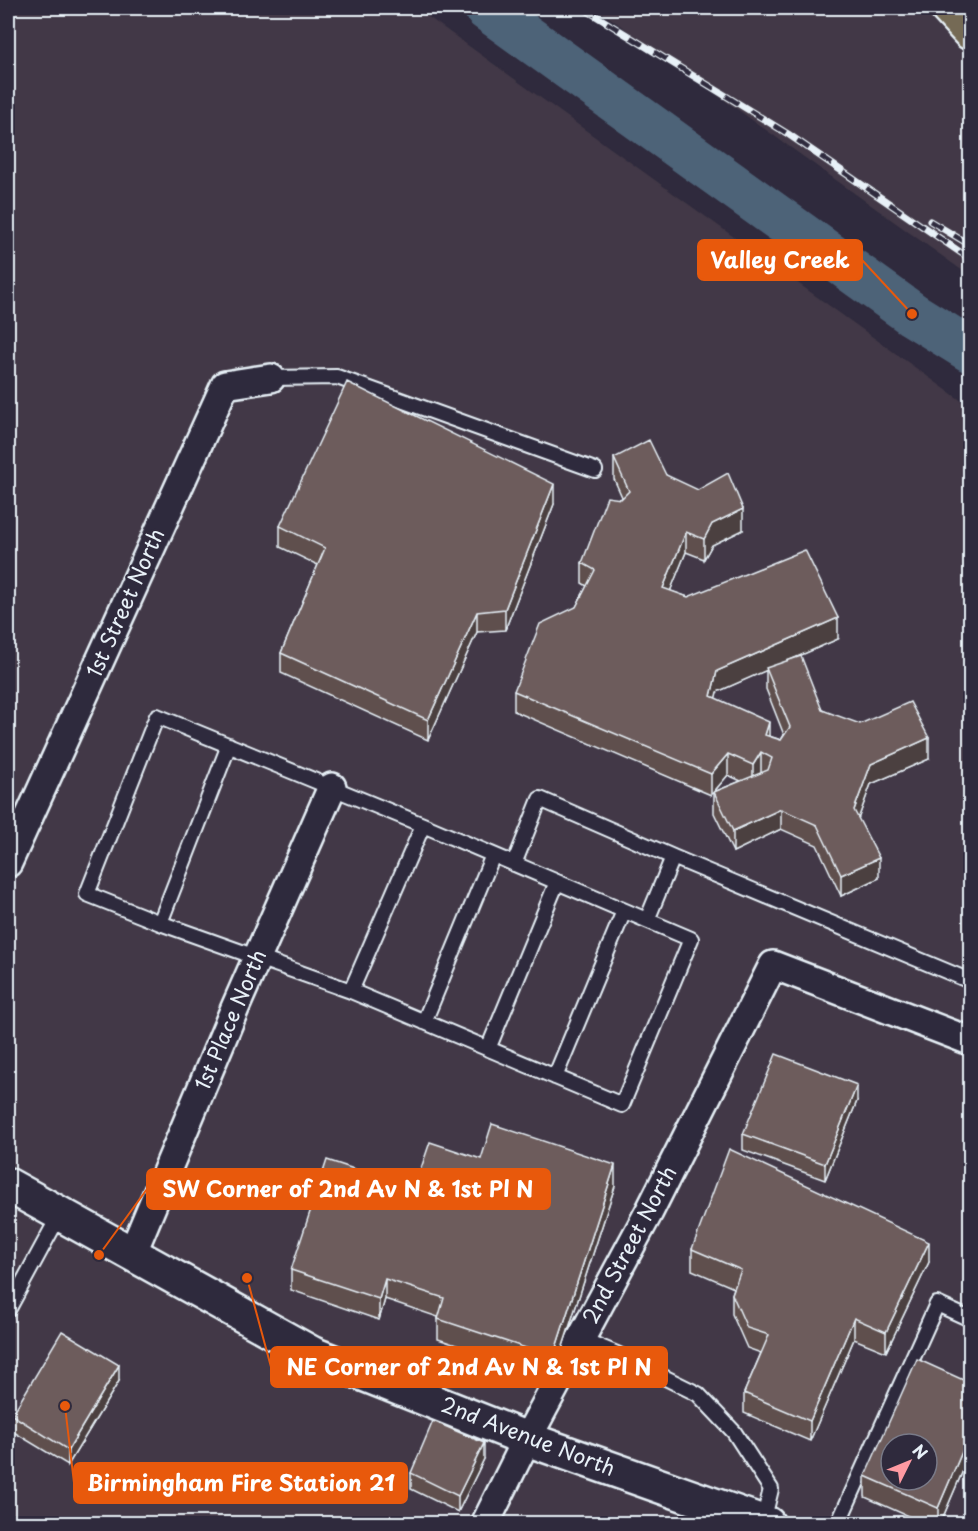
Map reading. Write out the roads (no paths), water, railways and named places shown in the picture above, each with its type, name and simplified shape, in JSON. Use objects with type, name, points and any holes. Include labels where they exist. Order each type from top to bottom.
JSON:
[{"type":"main road","points":[[947,8],[970,33]]},
{"type":"street","name":"1st Street North","points":[[11,845],[225,385],[271,378]]},
{"type":"street","name":"1st Place North","points":[[132,1254],[257,958],[332,788]]},
{"type":"street","name":"2nd Street North","points":[[485,1524],[527,1439],[649,1212],[773,965],[970,1041]]},
{"type":"street","name":"2nd Avenue North","points":[[8,1185],[313,1354],[527,1439],[766,1523]]},
{"type":"lane","points":[[271,378],[338,377],[595,470]]},
{"type":"lane","points":[[157,716],[229,745],[691,939],[621,1105],[351,991],[87,894],[157,716]]},
{"type":"lane","points":[[160,922],[229,745]]},
{"type":"lane","points":[[514,864],[540,799],[970,981]]},
{"type":"lane","points":[[351,991],[423,825]]},
{"type":"lane","points":[[424,1022],[494,855]]},
{"type":"lane","points":[[647,920],[673,856]]},
{"type":"lane","points":[[488,1048],[557,882]]},
{"type":"lane","points":[[555,1077],[624,910]]},
{"type":"lane","points":[[8,1310],[60,1214]]},
{"type":"lane","points":[[838,1524],[937,1304],[970,1319]]},
{"type":"lane","points":[[581,1339],[698,1394],[734,1432],[771,1489],[766,1523]]},
{"type":"lane","points":[[969,1524],[970,1519]]},
{"type":"waterway","points":[[486,8],[912,314],[970,350]]},
{"type":"railway","points":[[583,8],[788,134],[970,259]]},
{"type":"railway","points":[[930,221],[970,245]]},
{"type":"place","name":"Valley Creek","points":[[912,314]]},
{"type":"place","name":"SW Corner of 2nd Av N & 1st Pl N","points":[[99,1255]]},
{"type":"place","name":"NE Corner of 2nd Av N & 1st Pl N","points":[[247,1278]]},
{"type":"place","name":"Birmingham Fire Station 21","points":[[65,1406]]}]
